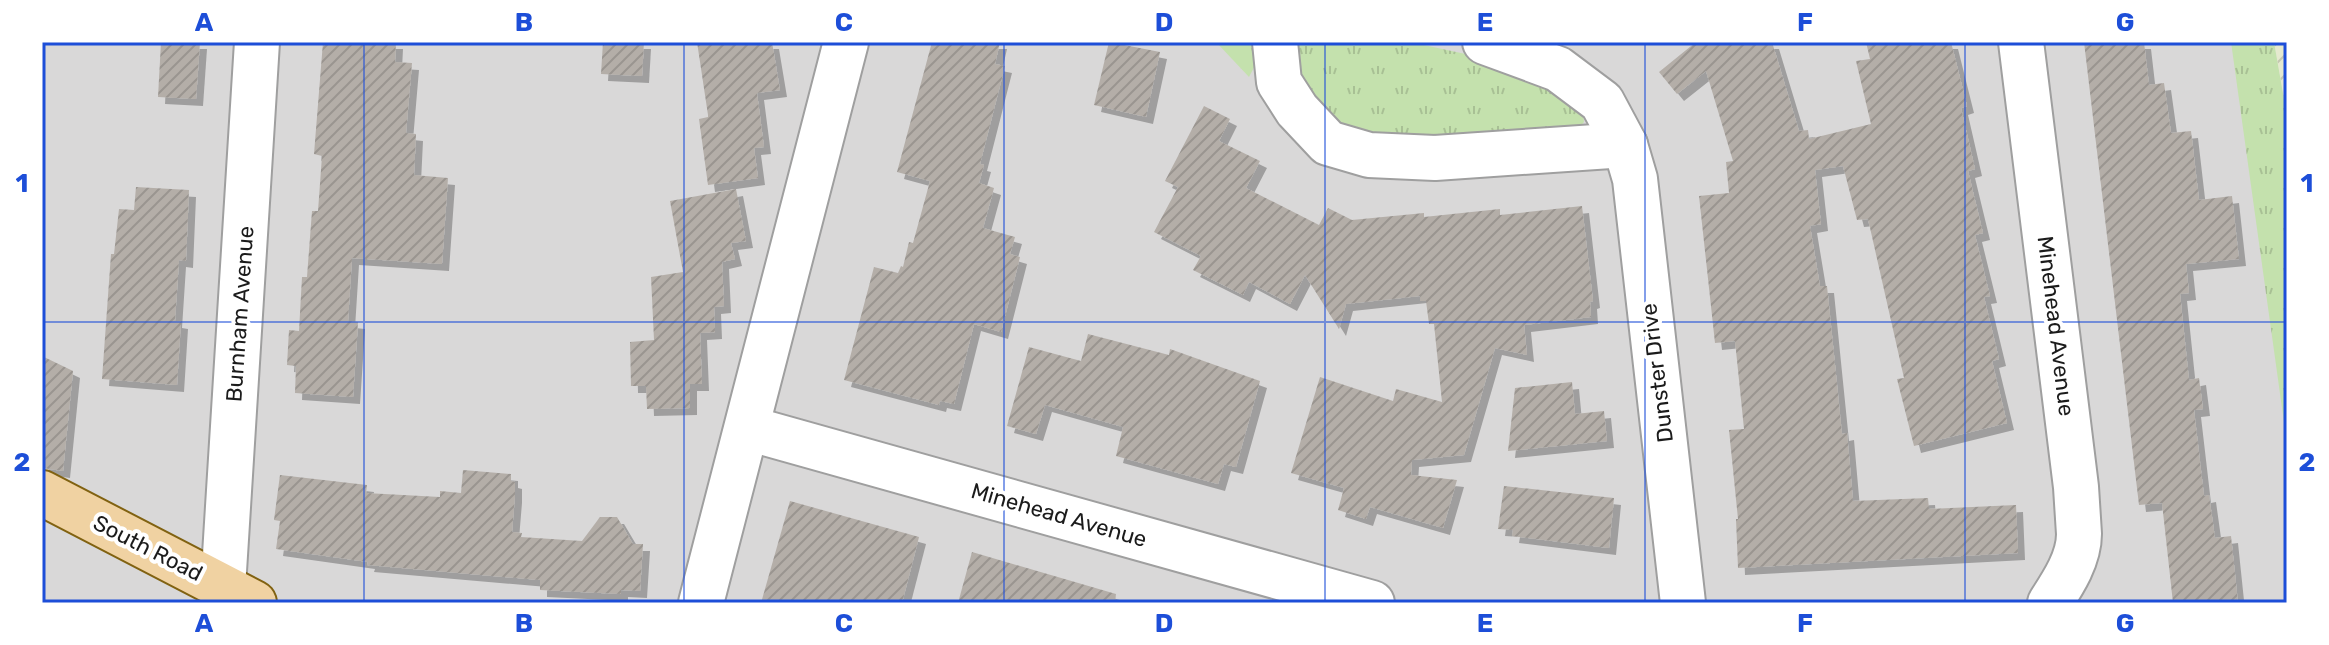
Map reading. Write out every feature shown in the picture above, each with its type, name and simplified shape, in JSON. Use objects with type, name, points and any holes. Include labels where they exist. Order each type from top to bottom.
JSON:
[{"type":"main road","name":"South Road","points":[[42,493],[238,595]]},
{"type":"street","name":"Burnham Avenue","points":[[238,595],[257,42]]},
{"type":"street","points":[[701,603],[846,42]]},
{"type":"street","points":[[1275,42],[1279,82],[1297,110],[1328,143],[1369,155],[1435,158],[1625,145]]},
{"type":"street","name":"Dunster Drive","points":[[1485,42],[1558,69],[1602,102],[1625,145],[1635,179],[1683,603]]},
{"type":"street","name":"Minehead Avenue","points":[[2021,42],[2074,471],[2079,534],[2068,574],[2050,603]]},
{"type":"street","name":"Minehead Avenue","points":[[747,428],[1372,603]]},
{"type":"shaded area","points":[[42,42],[2233,42],[2287,423],[2287,603],[42,603]]},
{"type":"green space","points":[[1216,42],[1258,42],[1260,56],[1249,77]]},
{"type":"green space","points":[[1287,42],[1410,42],[1484,58],[1543,81],[1583,112],[1584,122],[1572,135],[1361,139],[1302,95]]},
{"type":"green space","points":[[2231,42],[2274,42],[2287,116],[2287,444]]},
{"type":"green space","points":[[2274,42],[2287,42],[2287,116]]},
{"type":"building","points":[[161,42],[200,42],[196,99],[158,97]]},
{"type":"building","points":[[323,42],[396,42],[395,62],[412,63],[406,133],[416,134],[414,175],[448,178],[442,264],[352,258],[348,321],[358,322],[353,397],[295,393],[296,366],[287,365],[289,330],[299,331],[302,277],[307,277],[312,211],[318,211],[322,156],[314,154]]},
{"type":"building","points":[[603,42],[644,42],[642,76],[601,74]]},
{"type":"building","points":[[697,42],[772,42],[780,90],[757,93],[764,147],[754,148],[758,178],[708,185],[699,119],[708,115]]},
{"type":"building","points":[[932,42],[1000,42],[995,64],[1005,66],[980,164],[984,165],[979,183],[994,188],[983,228],[1015,237],[1010,254],[1020,257],[1001,332],[974,324],[954,404],[940,401],[939,405],[844,380],[874,267],[898,273],[903,267],[930,181],[897,172]]},
{"type":"building","points":[[1109,42],[1160,52],[1146,117],[1094,105]]},
{"type":"building","points":[[1696,42],[1772,42],[1799,131],[1808,130],[1809,139],[1871,124],[1856,61],[1870,59],[1866,42],[1951,42],[1967,106],[1961,108],[1975,169],[1968,171],[1983,233],[1975,235],[1990,296],[1984,297],[1999,359],[1992,361],[2007,423],[1914,446],[1897,379],[1904,378],[1868,219],[1857,220],[1843,166],[1815,170],[1821,224],[1810,226],[1820,286],[1827,286],[1842,434],[1847,433],[1853,501],[1928,498],[1929,509],[2016,505],[2018,553],[1738,568],[1738,519],[1729,430],[1744,429],[1735,341],[1715,343],[1699,196],[1729,193],[1726,162],[1733,161],[1706,71],[1677,94],[1659,72]]},
{"type":"building","points":[[2084,42],[2144,42],[2149,85],[2164,83],[2171,133],[2191,131],[2199,200],[2232,196],[2239,259],[2186,264],[2189,293],[2180,294],[2189,380],[2199,378],[2203,409],[2194,410],[2204,496],[2209,495],[2215,538],[2231,536],[2238,603],[2173,603],[2162,503],[2139,505]]},
{"type":"building","points":[[1204,106],[1230,119],[1219,141],[1260,161],[1246,188],[1319,225],[1328,208],[1352,220],[1500,209],[1500,215],[1582,206],[1593,301],[1590,302],[1591,317],[1524,325],[1527,355],[1495,348],[1464,455],[1412,460],[1411,475],[1457,480],[1443,528],[1370,507],[1366,519],[1338,510],[1344,488],[1291,473],[1320,377],[1393,401],[1396,389],[1442,402],[1434,324],[1429,324],[1426,301],[1420,301],[1420,296],[1346,304],[1339,329],[1305,275],[1290,304],[1249,282],[1243,295],[1193,270],[1201,256],[1154,232],[1178,187],[1165,181]]},
{"type":"building","points":[[136,187],[189,190],[186,261],[179,260],[175,321],[181,322],[177,385],[102,379],[111,254],[114,254],[119,209],[134,210]]},
{"type":"building","points":[[736,189],[746,241],[731,243],[735,259],[722,262],[724,306],[714,307],[715,332],[700,333],[702,384],[690,384],[690,408],[647,409],[646,386],[631,386],[630,342],[654,340],[651,277],[683,272],[670,201]]},
{"type":"building","points":[[1088,334],[1169,355],[1170,349],[1260,381],[1236,467],[1224,464],[1218,484],[1116,456],[1123,427],[1045,405],[1036,434],[1007,426],[1029,347],[1081,361]]},
{"type":"building","points":[[42,356],[73,371],[63,471],[42,468]]},
{"type":"building","points":[[1572,382],[1575,414],[1604,411],[1607,441],[1508,451],[1515,388]]},
{"type":"building","points":[[463,470],[511,474],[511,481],[515,482],[512,532],[522,533],[521,537],[582,541],[600,517],[617,517],[633,544],[643,544],[640,591],[621,590],[621,594],[540,590],[540,580],[367,565],[368,562],[276,549],[280,521],[274,520],[280,475],[367,485],[366,493],[440,497],[440,491],[461,493]]},
{"type":"building","points":[[1504,486],[1614,498],[1609,548],[1512,536],[1513,530],[1498,529]]},
{"type":"building","points":[[790,501],[919,537],[902,603],[761,603]]},
{"type":"building","points":[[972,552],[1116,594],[1115,603],[958,603]]}]
